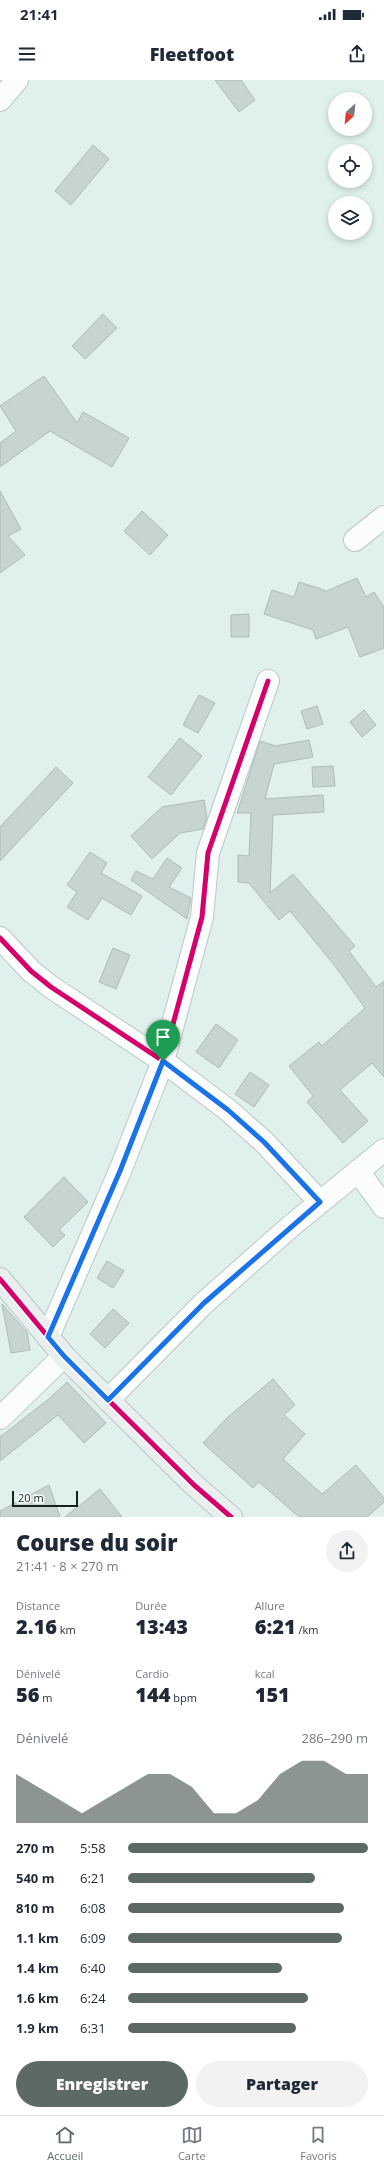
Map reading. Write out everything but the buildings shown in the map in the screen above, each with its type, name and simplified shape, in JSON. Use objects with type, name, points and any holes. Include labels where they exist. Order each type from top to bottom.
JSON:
[{"type":"street","points":[[0,100],[17,80]]},
{"type":"street","points":[[355,540],[384,517]]},
{"type":"street","points":[[48,1337],[120,1171],[163,1061],[202,917],[208,852],[268,680]]},
{"type":"street","points":[[0,938],[51,987],[163,1061],[228,1110],[264,1142],[320,1202]]},
{"type":"street","points":[[108,1400],[204,1303],[320,1202],[384,1150]]},
{"type":"street","points":[[358,1171],[384,1207]]},
{"type":"street","points":[[0,1279],[64,1356],[194,1485],[231,1517]]},
{"type":"street","points":[[0,1418],[64,1356]]},
{"type":"cycle path","points":[[48,1337],[120,1171],[163,1061],[202,917],[208,853],[268,681]]},
{"type":"cycle path","points":[[0,938],[31,971],[51,987],[163,1061],[228,1110],[264,1142],[320,1202]]},
{"type":"cycle path","points":[[0,1279],[64,1356],[194,1485],[231,1517]]},
{"type":"route","points":[[163,1061],[228,1110],[264,1142],[320,1202],[204,1303],[108,1400],[64,1356],[48,1337],[120,1171],[163,1061]]}]
